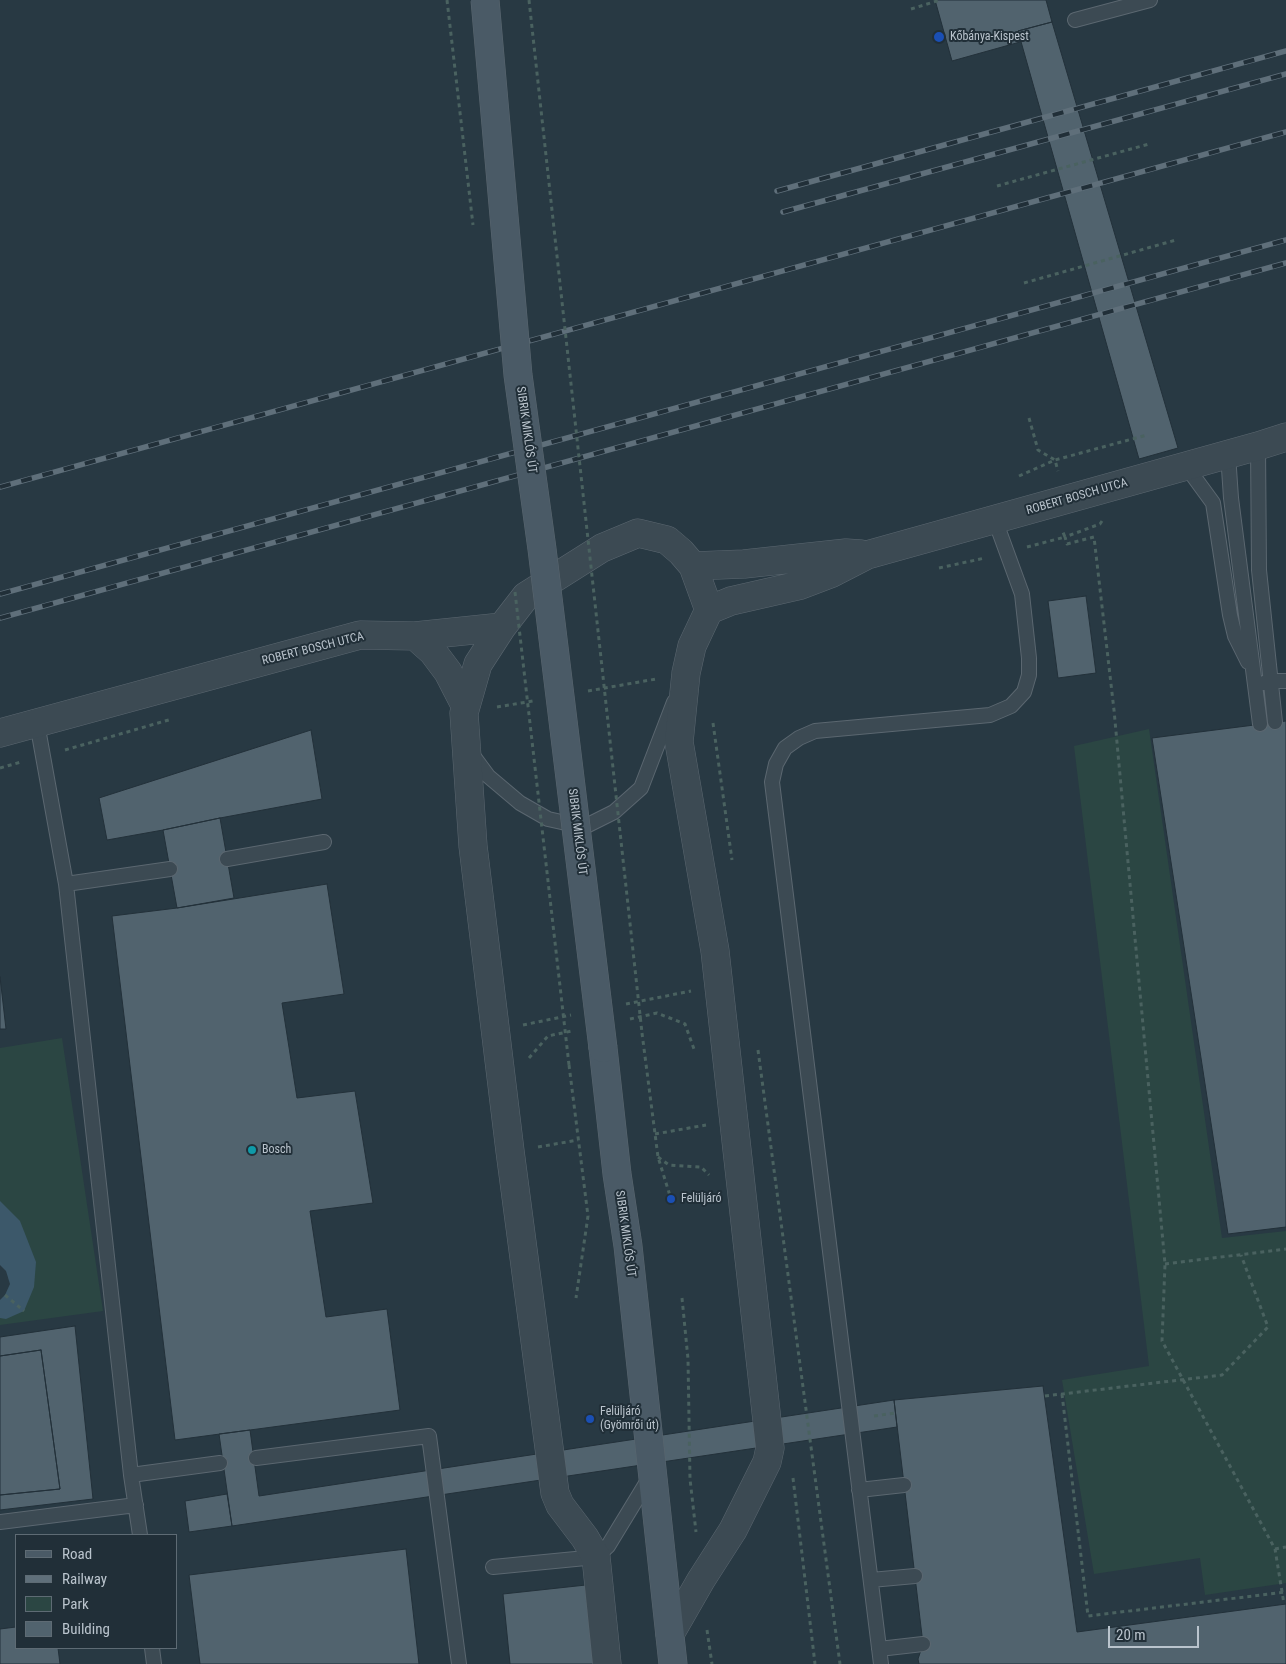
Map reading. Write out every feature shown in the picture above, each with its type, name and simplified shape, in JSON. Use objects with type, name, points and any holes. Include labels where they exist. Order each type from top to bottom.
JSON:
[{"type":"main road","name":"SIBRIK MIKLÓS ÚT","points":[[485,0],[518,375],[542,549],[617,1174],[628,1246],[673,1664]]},
{"type":"street","name":"ROBERT BOSCH UTCA","points":[[709,610],[731,601],[801,585],[830,574],[867,555],[1286,437]]},
{"type":"street","points":[[607,1664],[596,1557],[585,1538],[560,1505],[555,1493],[474,856],[465,709],[478,664],[502,627],[526,596],[602,548],[638,533],[667,540],[681,552],[693,566],[709,610],[692,646],[686,673],[680,742],[714,950],[770,1448],[767,1462],[733,1530],[670,1634]]},
{"type":"street","name":"ROBERT BOSCH UTCA","points":[[693,566],[744,564],[846,553],[867,555]]},
{"type":"street","name":"ROBERT BOSCH UTCA","points":[[0,733],[360,635],[414,636],[502,627]]},
{"type":"street","points":[[414,636],[433,652],[448,672],[465,709]]},
{"type":"lane","points":[[1076,20],[1150,0]]},
{"type":"lane","points":[[1258,446],[1259,570],[1275,722]]},
{"type":"lane","points":[[1228,454],[1231,498],[1260,724]]},
{"type":"lane","points":[[1186,466],[1213,504],[1230,615],[1235,636],[1252,670]]},
{"type":"lane","points":[[881,1664],[772,782],[776,764],[785,748],[799,738],[815,731],[990,715],[1011,706],[1024,692],[1029,676],[1029,658],[1022,594],[996,520]]},
{"type":"lane","points":[[467,748],[488,776],[520,803],[548,819],[584,827],[614,812],[641,788],[686,673]]},
{"type":"lane","points":[[1256,685],[1271,681],[1286,681]]},
{"type":"lane","points":[[37,723],[66,884],[131,1475],[140,1534]]},
{"type":"lane","points":[[227,859],[324,842]]},
{"type":"lane","points":[[66,884],[170,869]]},
{"type":"lane","points":[[256,1458],[429,1436],[459,1664]]},
{"type":"lane","points":[[131,1475],[220,1463]]},
{"type":"lane","points":[[493,1567],[596,1557],[608,1546],[652,1475]]},
{"type":"lane","points":[[859,1490],[904,1485]]},
{"type":"lane","points":[[0,1522],[136,1505]]},
{"type":"lane","points":[[871,1580],[915,1576]]},
{"type":"lane","points":[[879,1649],[923,1644]]},
{"type":"lane","points":[[152,1649],[154,1664]]},
{"type":"path","points":[[529,0],[642,1033],[658,1157],[672,1199]]},
{"type":"path","points":[[911,9],[940,0]]},
{"type":"path","points":[[997,186],[1149,144]]},
{"type":"path","points":[[1024,283],[1176,240]]},
{"type":"path","points":[[1029,418],[1038,450],[1055,460],[1060,475]]},
{"type":"path","points":[[1019,476],[1055,460],[1147,435]]},
{"type":"path","points":[[1064,537],[1067,544],[1094,537],[1114,710],[1165,1264],[1162,1341],[1275,1549],[1284,1592],[1284,1604]]},
{"type":"path","points":[[580,692],[686,673]]},
{"type":"path","points":[[465,709],[541,699]]},
{"type":"path","points":[[712,717],[732,866]]},
{"type":"path","points":[[0,768],[176,718]]},
{"type":"path","points":[[757,1044],[840,1664]]},
{"type":"path","points":[[570,1065],[588,1216],[576,1298]]},
{"type":"path","points":[[655,1134],[703,1126]]},
{"type":"path","points":[[534,1148],[578,1140]]},
{"type":"path","points":[[1165,1264],[1286,1249]]},
{"type":"path","points":[[1045,1396],[1222,1375],[1268,1327],[1241,1255]]},
{"type":"path","points":[[5,1295],[24,1311]]},
{"type":"path","points":[[682,1298],[688,1359],[690,1479],[696,1534]]},
{"type":"path","points":[[1062,1394],[1088,1616],[1284,1592]]},
{"type":"path","points":[[796,1496],[816,1664]]},
{"type":"path","points":[[1275,1549],[1286,1547]]},
{"type":"path","points":[[707,1627],[712,1664]]},
{"type":"green space","points":[[1149,729],[1222,1238],[1286,1231],[1286,1583],[1205,1595],[1200,1558],[1094,1574],[1062,1380],[1149,1366],[1074,746]]},
{"type":"green space","points":[[62,1038],[103,1311],[0,1325],[0,1048]]},
{"type":"water","points":[[0,1201],[20,1221],[36,1262],[34,1287],[24,1311],[6,1319],[0,1318]]},
{"type":"pier","points":[[0,1265],[6,1271],[10,1284],[5,1295],[0,1300]]},
{"type":"building","points":[[935,0],[1046,0],[1052,22],[1018,31],[1020,42],[952,61]]},
{"type":"building","points":[[1052,22],[1178,448],[1139,459],[1018,31]]},
{"type":"building","points":[[1086,596],[1096,673],[1058,678],[1048,601]]},
{"type":"building","points":[[1286,721],[1286,1227],[1228,1234],[1152,738]]},
{"type":"building","points":[[311,730],[322,799],[107,840],[99,798]]},
{"type":"building","points":[[220,818],[234,898],[177,908],[163,830]]},
{"type":"building","name":"Bosch","points":[[327,884],[344,994],[282,1003],[297,1098],[355,1091],[373,1203],[310,1211],[326,1317],[387,1309],[400,1410],[175,1440],[112,916],[177,908]]},
{"type":"building","points":[[0,977],[6,1029],[0,1029]]},
{"type":"building","points":[[75,1326],[93,1499],[0,1510],[0,1495],[60,1489],[41,1350],[0,1356],[0,1337]]},
{"type":"building","points":[[41,1350],[60,1489],[0,1495],[0,1356]]},
{"type":"building","points":[[1043,1386],[1077,1632],[1286,1604],[1286,1664],[919,1664],[918,1659],[923,1644],[894,1400]]},
{"type":"building","points":[[894,1400],[897,1427],[232,1526],[219,1434],[250,1430],[259,1496]]},
{"type":"building","points":[[227,1494],[232,1526],[189,1532],[185,1501]]},
{"type":"building","points":[[406,1549],[419,1664],[200,1664],[189,1575]]},
{"type":"building","points":[[586,1585],[595,1664],[510,1664],[503,1594]]},
{"type":"building","points":[[15,1627],[15,1649],[58,1649],[60,1664],[0,1664],[0,1629]]},
{"type":"railway","points":[[777,191],[1286,51]]},
{"type":"railway","points":[[783,212],[1286,74]]},
{"type":"railway","points":[[0,487],[1286,132]]},
{"type":"railway","points":[[0,594],[1286,240]]},
{"type":"railway","points":[[0,618],[1286,263]]},
{"type":"place","name":"Kőbánya-Kispest","points":[[939,37]]},
{"type":"place","name":"Bosch","points":[[252,1150]]},
{"type":"place","name":"Felüljáró","points":[[671,1199]]},
{"type":"place","name":"Felüljáró (Gyömrői út)","points":[[590,1419]]}]
